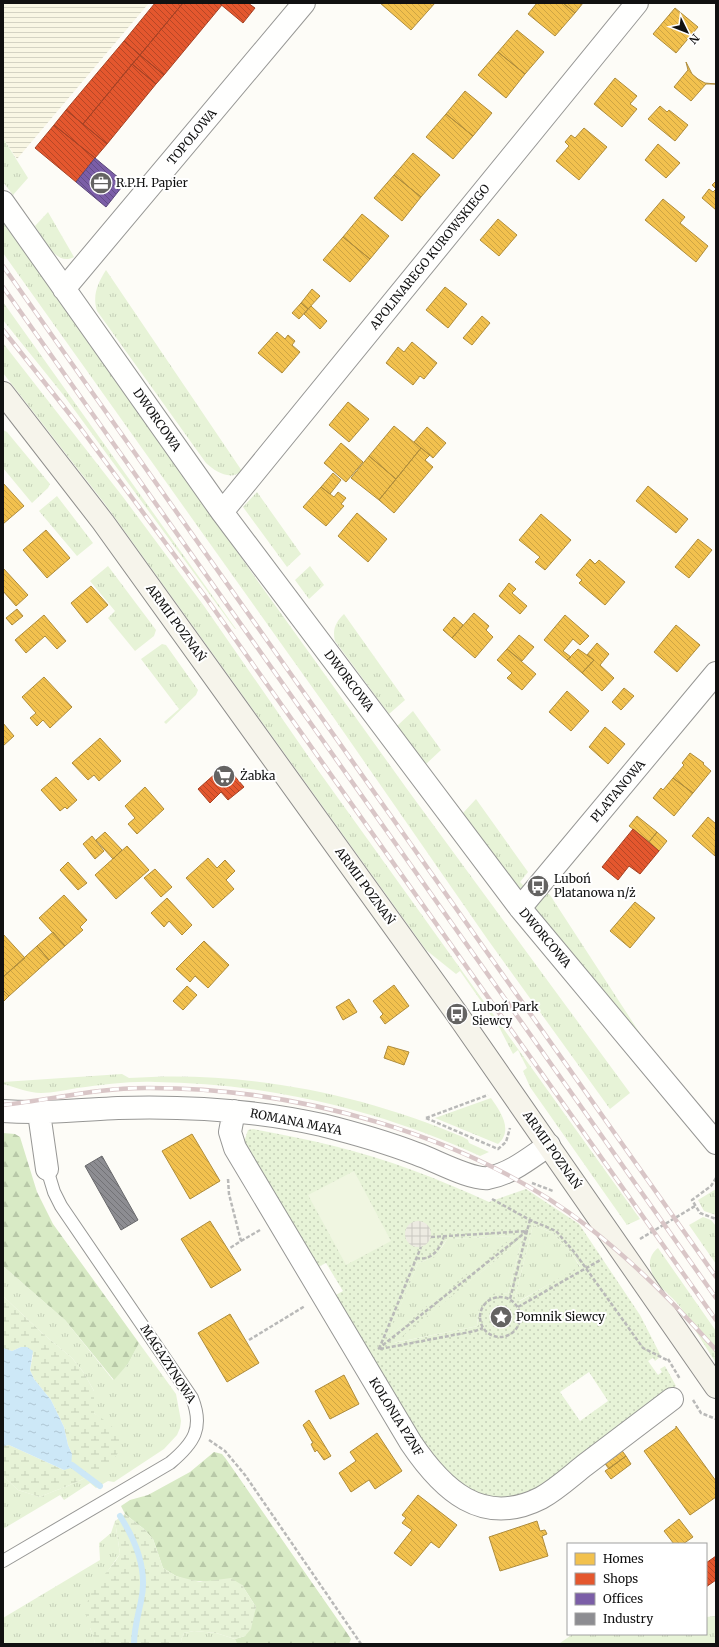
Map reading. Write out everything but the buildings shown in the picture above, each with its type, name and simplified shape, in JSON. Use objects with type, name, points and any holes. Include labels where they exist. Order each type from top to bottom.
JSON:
[{"type":"main road","name":"ARMII POZNAŃ","points":[[3,393],[103,522],[549,1145],[716,1387]]},
{"type":"street","name":"TOPOLOWA","points":[[64,289],[304,3]]},
{"type":"street","name":"APOLINAREGO KUROWSKIEGO","points":[[222,512],[637,3]]},
{"type":"street","name":"DWORCOWA","points":[[3,202],[222,512],[520,908],[716,1143]]},
{"type":"street","name":"PLATANOWA","points":[[520,908],[716,673]]},
{"type":"street","name":"ROMANA MAYA","points":[[3,1112],[33,1113],[145,1108],[187,1108],[234,1111],[283,1117],[344,1131],[393,1145],[478,1177],[488,1178],[504,1173],[549,1145]]},
{"type":"street","name":"KOLONIA PZNF","points":[[234,1111],[230,1132],[235,1148],[370,1355],[411,1443],[434,1475],[455,1494],[470,1502],[498,1508],[528,1504],[542,1497],[672,1399]]},
{"type":"street","name":"MAGAZYNOWA","points":[[33,1113],[46,1169]]},
{"type":"lane","name":"MAGAZYNOWA","points":[[46,1169],[54,1192],[61,1206],[192,1398],[197,1411],[196,1433]]},
{"type":"lane","points":[[3,1562],[160,1470],[180,1454],[196,1433]]},
{"type":"path","points":[[494,1092],[426,1118],[498,1150],[506,1142],[510,1129]]},
{"type":"path","points":[[228,1178],[229,1194],[241,1241]]},
{"type":"path","points":[[716,1178],[711,1186],[692,1200],[700,1213],[716,1220]]},
{"type":"path","points":[[488,1197],[530,1220],[556,1231],[586,1268],[643,1348],[670,1361]]},
{"type":"path","points":[[634,1243],[695,1206]]},
{"type":"path","points":[[510,1299],[530,1220]]},
{"type":"path","points":[[230,1248],[265,1227]]},
{"type":"path","points":[[370,1355],[527,1231]]},
{"type":"path","points":[[431,1237],[527,1231]]},
{"type":"path","points":[[416,1258],[421,1259],[433,1254],[438,1250],[444,1236]]},
{"type":"path","points":[[370,1355],[421,1247]]},
{"type":"path","points":[[518,1307],[607,1256]]},
{"type":"path","points":[[495,1297],[510,1299],[518,1307],[521,1314],[520,1322],[517,1329],[511,1335],[495,1337],[483,1328],[480,1321],[480,1313],[488,1300],[495,1297]]},
{"type":"path","points":[[249,1340],[309,1304]]},
{"type":"path","points":[[370,1355],[483,1328]]},
{"type":"path","points":[[196,1433],[218,1444],[231,1457],[361,1644]]},
{"type":"shaded area","points":[[3,3],[149,3],[17,159],[3,138]]},
{"type":"shaded area","points":[[418,1221],[427,1225],[431,1234],[427,1243],[418,1247],[409,1243],[405,1234],[409,1225]]},
{"type":"green space","points":[[3,138],[28,178],[13,195],[3,182]]},
{"type":"green space","points":[[48,212],[74,257],[68,259],[56,255],[35,226]]},
{"type":"green space","points":[[3,220],[257,580],[407,789],[630,1093],[610,1109],[488,940],[327,708],[3,253]]},
{"type":"green space","points":[[106,270],[242,471],[233,475],[223,474],[206,463],[97,311],[95,300],[97,289]]},
{"type":"green space","points":[[3,302],[236,629],[65,397],[3,320]]},
{"type":"green space","points":[[3,343],[123,497],[204,606],[315,766],[640,1219],[627,1225],[530,1087],[523,1071],[527,1068],[518,1050],[513,1054],[499,1027],[460,971],[456,974],[426,950],[105,504],[3,373]]},
{"type":"green space","points":[[3,430],[7,432],[50,484],[48,488],[32,503],[3,468]]},
{"type":"green space","points":[[257,492],[301,554],[287,567],[243,507]]},
{"type":"green space","points":[[57,496],[93,543],[77,556],[39,511]]},
{"type":"green space","points":[[108,566],[156,630],[154,636],[135,651],[108,618],[115,611],[90,581]]},
{"type":"green space","points":[[310,566],[324,585],[309,599],[295,580]]},
{"type":"green space","points":[[344,614],[405,700],[389,714],[335,641],[335,626]]},
{"type":"green space","points":[[162,644],[166,645],[198,690],[196,695],[166,724],[164,722],[179,709],[141,659]]},
{"type":"green space","points":[[413,711],[441,750],[426,764],[397,726]]},
{"type":"green space","points":[[476,799],[528,872],[520,882],[525,887],[520,893],[463,813]]},
{"type":"green space","points":[[547,893],[550,895],[643,1038],[532,909]]},
{"type":"green space","points":[[122,1074],[129,1078],[172,1076],[214,1078],[300,1088],[383,1108],[463,1137],[468,1140],[469,1143],[489,1152],[480,1156],[403,1125],[322,1102],[239,1088],[197,1084],[136,1082],[36,1093],[3,1084],[3,1082]]},
{"type":"green space","points":[[491,1098],[504,1121],[505,1127],[503,1139],[498,1144],[435,1118]]},
{"type":"green space","points":[[253,1129],[354,1151],[393,1163],[451,1185],[489,1202],[526,1189],[579,1224],[640,1315],[661,1356],[655,1361],[653,1358],[648,1361],[658,1375],[662,1372],[660,1369],[665,1366],[676,1386],[543,1487],[513,1498],[481,1496],[459,1485],[440,1467],[415,1433],[334,1296],[343,1291],[326,1263],[316,1268],[240,1141],[245,1139],[248,1130]],"holes":[[[533,1225],[553,1233],[572,1254],[580,1266],[520,1301],[515,1297]],[[514,1236],[388,1337],[418,1263],[435,1257],[447,1239]],[[522,1239],[508,1294],[493,1294],[487,1296],[483,1300],[478,1311],[478,1326],[394,1343]],[[589,1372],[608,1401],[580,1421],[560,1392]]]},
{"type":"green space","points":[[3,1133],[15,1134],[20,1137],[37,1192],[53,1224],[139,1343],[128,1364],[114,1380],[65,1320],[3,1266]]},
{"type":"green space","points":[[354,1171],[391,1241],[346,1265],[308,1195]]},
{"type":"green space","points":[[716,1189],[716,1215],[704,1211],[698,1200]]},
{"type":"green space","points":[[703,1217],[711,1220],[716,1226],[716,1264],[689,1225]]},
{"type":"green space","points":[[533,1225],[553,1233],[572,1254],[580,1267],[519,1301],[515,1297]]},
{"type":"green space","points":[[515,1236],[387,1338],[418,1263],[427,1260],[435,1254],[447,1239]]},
{"type":"green space","points":[[522,1239],[508,1294],[494,1294],[484,1301],[478,1312],[478,1326],[393,1343]]},
{"type":"green space","points":[[658,1248],[716,1331],[716,1363],[681,1308],[660,1286],[653,1276],[650,1261],[652,1255]]},
{"type":"green space","points":[[3,1266],[65,1320],[113,1380],[128,1364],[139,1343],[176,1394],[181,1421],[177,1435],[164,1449],[114,1482],[108,1481],[96,1488],[90,1483],[64,1500],[60,1495],[3,1529],[3,1476],[18,1490],[40,1497],[85,1478],[88,1481],[100,1418],[94,1413],[94,1391],[84,1373],[72,1358],[42,1333],[3,1296]]},
{"type":"green space","points":[[3,1296],[42,1333],[72,1358],[84,1373],[94,1391],[94,1413],[106,1421],[117,1432],[120,1441],[120,1448],[116,1456],[110,1463],[88,1481],[85,1478],[40,1497],[18,1490],[3,1476],[3,1446],[9,1445],[64,1470],[72,1454],[68,1445],[64,1427],[51,1400],[34,1379],[30,1370],[33,1355],[21,1347],[12,1351],[3,1348]]},
{"type":"green space","points":[[214,1452],[222,1454],[226,1459],[351,1639],[349,1644],[237,1644],[235,1639],[245,1636],[256,1607],[242,1585],[187,1580],[176,1576],[163,1568],[153,1539],[144,1529],[125,1514],[121,1506],[130,1500],[148,1495],[190,1472]]},
{"type":"green space","points":[[125,1514],[144,1529],[153,1539],[163,1568],[176,1576],[200,1582],[231,1578],[242,1585],[256,1607],[251,1629],[245,1636],[235,1639],[216,1633],[194,1631],[184,1633],[181,1640],[182,1644],[95,1644],[86,1614],[87,1605],[93,1589],[120,1554],[115,1521]]},
{"type":"green space","points":[[115,1521],[120,1554],[102,1579],[90,1628],[95,1644],[3,1644],[3,1618],[100,1560],[99,1543],[111,1533]]},
{"type":"green space","points":[[716,1616],[716,1644],[535,1644],[560,1643],[572,1635],[707,1635],[707,1617]]},
{"type":"green space","points":[[194,1631],[216,1633],[235,1639],[237,1644],[182,1644],[181,1640],[184,1633]]},
{"type":"water","points":[[21,1347],[27,1347],[33,1351],[30,1370],[34,1379],[51,1400],[64,1427],[68,1445],[72,1454],[71,1468],[64,1470],[9,1445],[3,1446],[3,1348],[12,1351]]},
{"type":"waterway","points":[[72,1465],[100,1486]]},
{"type":"waterway","points":[[120,1516],[136,1546],[142,1568],[143,1590],[135,1628],[134,1644]]},
{"type":"railway","points":[[3,266],[716,1277]]},
{"type":"railway","points":[[3,287],[716,1298]]},
{"type":"railway","points":[[3,330],[79,426],[204,595],[716,1320]]},
{"type":"railway","points":[[3,1105],[109,1090],[145,1088],[202,1090],[260,1096],[319,1107],[378,1122],[435,1142],[489,1165],[540,1194],[587,1226],[622,1254],[686,1317],[716,1350]]},
{"type":"place","name":"R.P.H. Papier","points":[[101,183]]},
{"type":"place","name":"Żabka","points":[[224,776]]},
{"type":"place","name":"Luboń Platanowa n/ż","points":[[538,886]]},
{"type":"place","name":"Luboń Park Siewcy","points":[[457,1014]]},
{"type":"place","name":"Pomnik Siewcy","points":[[501,1317]]}]
